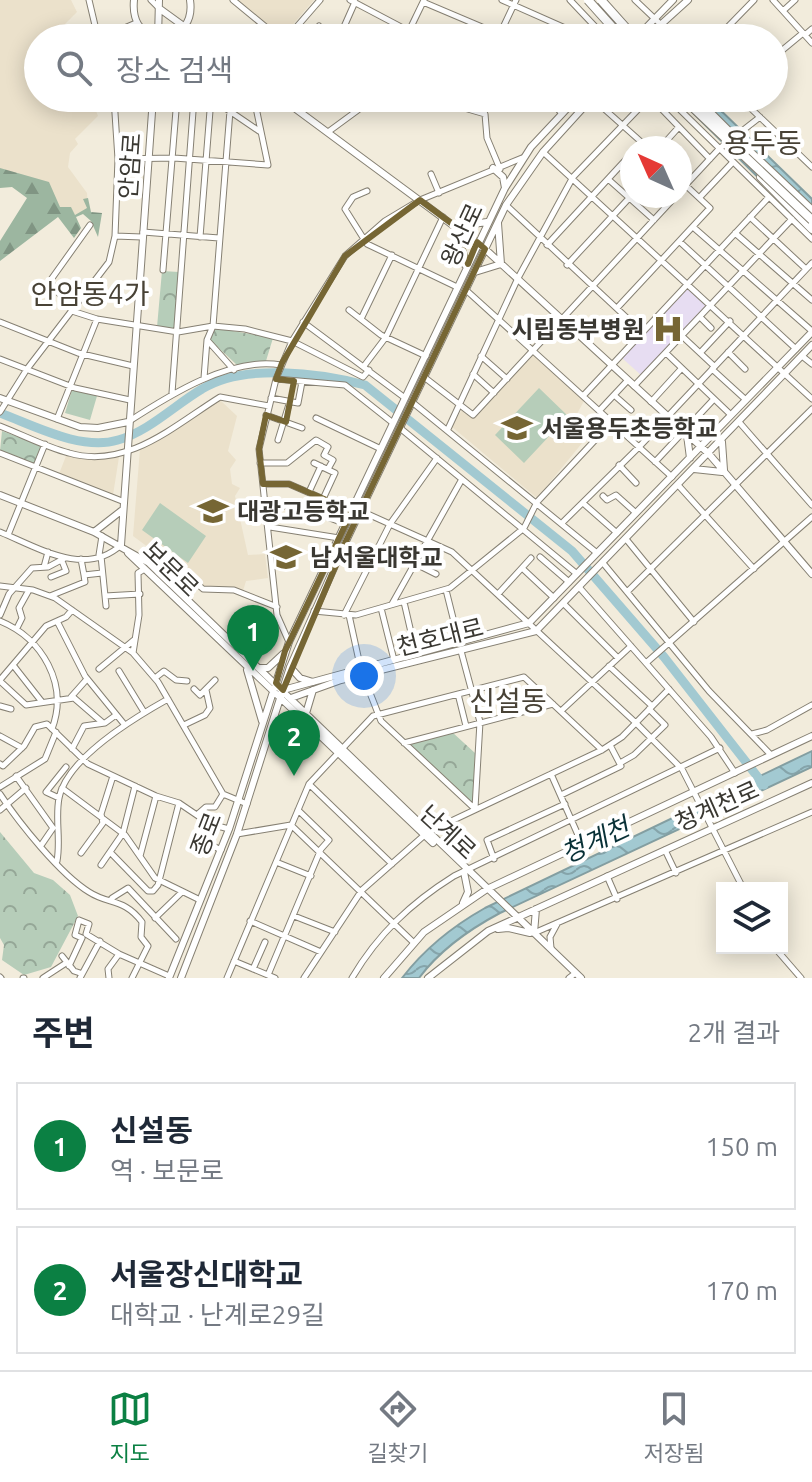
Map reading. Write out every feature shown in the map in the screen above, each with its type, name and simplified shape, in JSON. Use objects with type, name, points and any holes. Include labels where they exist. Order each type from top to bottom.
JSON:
[{"type":"highway","points":[[588,0],[609,24]]},
{"type":"highway","points":[[601,0],[623,24]]},
{"type":"highway","points":[[699,112],[812,208]]},
{"type":"highway","points":[[707,112],[812,229]]},
{"type":"highway","points":[[736,144],[812,220]]},
{"type":"main road","points":[[134,0],[136,23]]},
{"type":"main road","points":[[160,0],[160,24]]},
{"type":"main road","points":[[186,24],[190,17],[190,0]]},
{"type":"main road","points":[[655,24],[673,0]]},
{"type":"main road","points":[[655,24],[688,0]]},
{"type":"main road","points":[[161,10],[181,24]]},
{"type":"main road","name":"안암로","points":[[126,454],[152,112]]},
{"type":"main road","points":[[300,112],[477,242],[518,278],[709,454],[812,574]]},
{"type":"main road","name":"왕산로","points":[[408,402],[424,377],[506,205],[543,152],[579,112]]},
{"type":"main road","name":"왕산로","points":[[408,402],[477,242],[505,188],[522,158],[562,114]]},
{"type":"main road","points":[[496,169],[503,177],[505,188]]},
{"type":"main road","points":[[498,221],[501,264]]},
{"type":"main road","points":[[455,226],[487,222]]},
{"type":"main road","points":[[455,226],[465,255],[465,269]]},
{"type":"main road","points":[[474,273],[501,264]]},
{"type":"main road","points":[[597,553],[812,331]]},
{"type":"main road","points":[[536,631],[812,345]]},
{"type":"main road","points":[[0,398],[56,420],[88,428],[128,422]]},
{"type":"main road","points":[[277,679],[289,642],[393,422],[408,402]]},
{"type":"main road","points":[[314,685],[300,678],[290,667],[400,427],[408,402]]},
{"type":"main road","points":[[685,433],[699,438],[713,434]]},
{"type":"main road","points":[[685,433],[690,458]]},
{"type":"main road","points":[[722,440],[720,456],[724,472]]},
{"type":"main road","points":[[121,545],[126,454]]},
{"type":"main road","points":[[694,469],[711,468],[724,472]]},
{"type":"main road","name":"보문로","points":[[0,495],[121,545],[256,670],[266,685],[287,705],[298,709]]},
{"type":"main road","points":[[94,532],[121,511]]},
{"type":"main road","name":"천호대로","points":[[362,672],[394,660],[529,623],[597,553]]},
{"type":"main road","name":"보문로","points":[[146,566],[244,664],[277,679],[298,709]]},
{"type":"main road","name":"천호대로","points":[[314,685],[536,631]]},
{"type":"main road","points":[[256,670],[268,668],[285,651]]},
{"type":"main road","points":[[244,664],[253,684],[262,721]]},
{"type":"main road","name":"종로","points":[[181,978],[237,834],[290,667]]},
{"type":"main road","name":"종로","points":[[169,977],[198,899],[229,829],[277,679]]},
{"type":"main road","points":[[273,692],[314,685]]},
{"type":"main road","points":[[273,724],[292,698],[314,685]]},
{"type":"main road","points":[[270,732],[285,723],[306,718],[308,698],[314,685]]},
{"type":"main road","points":[[281,699],[292,698]]},
{"type":"main road","name":"난계로","points":[[298,709],[517,919]]},
{"type":"main road","name":"청계천로","points":[[384,978],[413,942],[462,906],[582,844],[812,736]]},
{"type":"main road","name":"청계천로","points":[[428,978],[490,930],[812,783]]},
{"type":"main road","points":[[462,906],[468,892],[466,871]]},
{"type":"main road","points":[[532,933],[536,909]]},
{"type":"main road","points":[[517,919],[575,977]]},
{"type":"main road","points":[[490,930],[508,928],[532,933],[551,949],[575,977]]},
{"type":"street","points":[[89,0],[95,24]]},
{"type":"street","points":[[151,0],[161,10]]},
{"type":"street","points":[[233,0],[262,24]]},
{"type":"street","points":[[299,24],[320,0]]},
{"type":"street","points":[[502,0],[515,2],[557,24]]},
{"type":"street","points":[[570,0],[592,24]]},
{"type":"street","points":[[635,0],[655,24]]},
{"type":"street","points":[[730,24],[754,0]]},
{"type":"street","points":[[773,0],[812,43]]},
{"type":"street","points":[[784,10],[795,0]]},
{"type":"street","points":[[344,24],[353,1],[396,24]]},
{"type":"street","points":[[412,24],[424,1],[473,24]]},
{"type":"street","points":[[505,24],[515,2]]},
{"type":"street","points":[[788,46],[812,29]]},
{"type":"street","points":[[0,412],[27,369],[109,262],[115,236],[118,159],[115,112]]},
{"type":"street","points":[[163,270],[176,112]]},
{"type":"street","points":[[172,393],[193,112]]},
{"type":"street","points":[[200,237],[210,112]]},
{"type":"street","points":[[204,378],[207,340],[213,326],[230,112]]},
{"type":"street","points":[[231,112],[259,131]]},
{"type":"street","points":[[118,159],[174,158],[268,165],[256,112]]},
{"type":"street","points":[[328,132],[355,112]]},
{"type":"street","points":[[478,112],[485,114],[487,138],[496,169]]},
{"type":"street","points":[[608,112],[635,136]]},
{"type":"street","points":[[448,429],[518,278],[573,177],[635,112]]},
{"type":"street","points":[[663,112],[710,159]]},
{"type":"street","points":[[683,112],[812,239]]},
{"type":"street","points":[[755,112],[812,167]]},
{"type":"street","points":[[692,178],[720,148],[760,117]]},
{"type":"street","points":[[671,136],[678,128]]},
{"type":"street","points":[[543,152],[664,259],[812,399]]},
{"type":"street","points":[[289,642],[277,607],[259,449],[276,379],[292,341],[345,256],[364,239],[420,200],[522,158]]},
{"type":"street","points":[[700,197],[733,162]]},
{"type":"street","points":[[547,245],[620,166]]},
{"type":"street","points":[[431,174],[439,193]]},
{"type":"street","points":[[608,179],[620,188]]},
{"type":"street","points":[[367,191],[353,197],[345,209],[367,244],[457,287]]},
{"type":"street","points":[[617,308],[710,208],[692,191]]},
{"type":"street","points":[[583,396],[769,197]]},
{"type":"street","points":[[506,205],[642,332]]},
{"type":"street","points":[[567,265],[620,208]]},
{"type":"street","points":[[642,208],[654,220]]},
{"type":"street","points":[[424,377],[473,415],[665,208]]},
{"type":"street","points":[[90,225],[50,281],[72,311],[136,327],[178,332],[213,326],[245,329],[292,341],[363,377],[386,337],[443,217]]},
{"type":"street","points":[[750,217],[806,269]]},
{"type":"street","points":[[599,411],[683,337],[792,219]]},
{"type":"street","points":[[693,227],[812,331]]},
{"type":"street","points":[[735,233],[812,300]]},
{"type":"street","points":[[115,236],[166,234],[219,238]]},
{"type":"street","points":[[680,242],[796,349]]},
{"type":"street","points":[[361,319],[392,255]]},
{"type":"street","points":[[563,522],[639,447],[812,263]]},
{"type":"street","points":[[466,290],[672,477]]},
{"type":"street","points":[[349,310],[386,337],[426,356]]},
{"type":"street","points":[[701,318],[711,328]]},
{"type":"street","points":[[56,420],[97,319]]},
{"type":"street","points":[[700,353],[730,321]]},
{"type":"street","points":[[0,322],[83,355],[133,366]]},
{"type":"street","points":[[303,322],[448,429],[597,553]]},
{"type":"street","points":[[683,337],[746,400]]},
{"type":"street","points":[[207,340],[234,370]]},
{"type":"street","points":[[728,352],[745,369]]},
{"type":"street","points":[[666,353],[731,415]]},
{"type":"street","points":[[481,356],[507,379]]},
{"type":"street","points":[[802,356],[812,364]]},
{"type":"street","points":[[0,359],[69,386],[130,400]]},
{"type":"street","points":[[128,422],[172,393],[204,378],[234,370],[281,365]]},
{"type":"street","points":[[651,402],[681,369]]},
{"type":"street","points":[[473,374],[494,393]]},
{"type":"street","points":[[276,379],[345,385],[393,422]]},
{"type":"street","points":[[271,398],[298,403],[302,382]]},
{"type":"street","points":[[614,395],[631,410]]},
{"type":"street","points":[[0,426],[71,454],[96,457],[126,454],[220,397],[269,406]]},
{"type":"street","points":[[655,462],[714,399]]},
{"type":"street","points":[[278,440],[287,421],[290,401]]},
{"type":"street","points":[[627,592],[812,409]]},
{"type":"street","points":[[266,415],[302,428]]},
{"type":"street","points":[[316,418],[381,449]]},
{"type":"street","points":[[314,611],[346,616],[446,590],[524,527],[536,503],[612,422]]},
{"type":"street","points":[[645,422],[654,430]]},
{"type":"street","points":[[739,422],[812,505]]},
{"type":"street","points":[[400,427],[578,573]]},
{"type":"street","points":[[260,463],[287,463],[316,440],[328,447],[324,455],[333,460],[309,492]]},
{"type":"street","points":[[8,535],[45,444]]},
{"type":"street","points":[[0,453],[122,501]]},
{"type":"street","points":[[437,458],[390,524],[346,616],[376,715],[475,809]]},
{"type":"street","points":[[314,463],[335,473],[323,499]]},
{"type":"street","points":[[619,465],[636,483]]},
{"type":"street","points":[[391,605],[462,479]]},
{"type":"street","points":[[263,484],[289,484],[351,511]]},
{"type":"street","points":[[678,485],[754,569]]},
{"type":"street","points":[[605,498],[616,495],[636,513]]},
{"type":"street","points":[[284,506],[289,503],[346,524]]},
{"type":"street","points":[[583,503],[617,533]]},
{"type":"street","points":[[361,511],[452,552],[636,723],[682,769],[740,882]]},
{"type":"street","points":[[646,663],[812,517]]},
{"type":"street","points":[[270,527],[339,538]]},
{"type":"street","points":[[0,532],[64,560]]},
{"type":"street","points":[[102,536],[100,556],[106,606]]},
{"type":"street","points":[[626,539],[694,622]]},
{"type":"street","points":[[0,615],[13,588],[32,568],[100,556],[121,545]]},
{"type":"street","points":[[44,567],[48,552]]},
{"type":"street","points":[[540,557],[569,582]]},
{"type":"street","points":[[498,594],[531,558]]},
{"type":"street","points":[[49,596],[55,591],[85,582],[81,559]]},
{"type":"street","points":[[51,577],[66,571],[64,560]]},
{"type":"street","points":[[414,563],[436,574]]},
{"type":"street","points":[[603,563],[668,644],[769,756]]},
{"type":"street","points":[[133,653],[140,594],[138,573],[146,566],[194,581],[203,589],[234,590],[277,607]]},
{"type":"street","points":[[522,568],[554,598]]},
{"type":"street","points":[[84,575],[102,573]]},
{"type":"street","points":[[582,584],[631,646],[720,748],[735,773]]},
{"type":"street","points":[[0,586],[49,596],[133,653],[155,678],[223,794],[247,804]]},
{"type":"street","points":[[17,628],[22,618],[19,608],[29,590]]},
{"type":"street","name":"천호대로","points":[[446,590],[459,642]]},
{"type":"street","points":[[105,596],[140,594]]},
{"type":"street","name":"천호대로","points":[[404,602],[416,654]]},
{"type":"street","points":[[563,603],[618,658]]},
{"type":"street","name":"천호대로","points":[[381,608],[394,660]]},
{"type":"street","points":[[72,610],[46,626],[0,680],[26,705],[71,697],[87,679]]},
{"type":"street","points":[[0,621],[17,628],[44,651],[56,700],[54,731],[45,759],[0,787]]},
{"type":"street","points":[[57,621],[87,679],[124,724]]},
{"type":"street","points":[[99,669],[134,640]]},
{"type":"street","points":[[561,711],[631,646]]},
{"type":"street","points":[[461,651],[480,722],[475,809]]},
{"type":"street","points":[[13,665],[42,702]]},
{"type":"street","points":[[561,795],[620,765],[665,725],[609,666]]},
{"type":"street","points":[[119,671],[144,712]]},
{"type":"street","points":[[155,678],[164,671],[176,680],[187,681]]},
{"type":"street","points":[[227,978],[309,784],[376,715],[524,677],[602,750]]},
{"type":"street","points":[[194,689],[200,695],[215,680]]},
{"type":"street","points":[[304,978],[362,890],[426,834],[602,750],[636,723],[669,689]]},
{"type":"street","points":[[184,725],[205,715],[210,708],[206,690]]},
{"type":"street","points":[[458,694],[466,726]]},
{"type":"street","points":[[71,697],[103,723]]},
{"type":"street","points":[[57,861],[59,798],[64,780],[124,724],[168,699]]},
{"type":"street","points":[[404,743],[553,704]]},
{"type":"street","points":[[751,734],[767,730],[812,705]]},
{"type":"street","points":[[0,706],[11,709]]},
{"type":"street","points":[[72,749],[84,726],[103,723],[116,715]]},
{"type":"street","points":[[0,764],[3,766],[22,748],[35,727],[47,724],[85,761],[156,796],[179,803],[209,823],[229,829]]},
{"type":"street","points":[[0,736],[22,748]]},
{"type":"street","points":[[610,745],[620,765]]},
{"type":"street","points":[[352,978],[394,921],[424,895],[466,871],[720,748]]},
{"type":"street","points":[[59,798],[46,792],[66,767]]},
{"type":"street","points":[[551,774],[582,844]]},
{"type":"street","points":[[16,776],[53,828],[42,844]]},
{"type":"street","points":[[104,820],[101,814],[113,776]]},
{"type":"street","points":[[309,784],[392,864]]},
{"type":"street","points":[[101,865],[123,833],[135,786]]},
{"type":"street","points":[[0,810],[26,788]]},
{"type":"street","points":[[62,788],[123,833],[158,881],[198,899]]},
{"type":"street","points":[[0,794],[57,861],[89,892],[111,899],[142,922],[141,937],[148,946],[132,978]]},
{"type":"street","points":[[198,814],[206,807],[215,807],[223,794]]},
{"type":"street","points":[[139,857],[156,796]]},
{"type":"street","points":[[110,852],[148,891],[158,885],[179,803]]},
{"type":"street","points":[[494,859],[487,840],[565,804]]},
{"type":"street","points":[[268,975],[320,852],[329,840],[298,810]]},
{"type":"street","points":[[532,933],[617,899],[812,812]]},
{"type":"street","points":[[81,853],[104,820]]},
{"type":"street","points":[[209,823],[203,841],[221,850]]},
{"type":"street","points":[[237,834],[291,825]]},
{"type":"street","points":[[291,825],[413,942]]},
{"type":"street","points":[[665,850],[676,873]]},
{"type":"street","points":[[276,862],[311,876]]},
{"type":"street","points":[[607,876],[617,899]]},
{"type":"street","points":[[111,899],[128,888],[176,939]]},
{"type":"street","points":[[155,918],[182,892]]},
{"type":"street","points":[[294,916],[335,932]]},
{"type":"street","points":[[43,978],[68,965],[74,948],[82,938],[75,935],[79,920],[89,924],[86,934],[119,954],[169,977]]},
{"type":"street","points":[[250,921],[321,952]]},
{"type":"street","points":[[551,949],[550,937],[558,923]]},
{"type":"street","points":[[62,956],[80,976],[100,941]]},
{"type":"street","points":[[253,969],[265,942]]},
{"type":"street","points":[[109,978],[108,969],[119,954]]},
{"type":"street","points":[[780,954],[801,978]]},
{"type":"street","points":[[234,961],[275,978]]},
{"type":"highlighted area","points":[[420,200],[455,226],[468,264],[477,242],[485,249],[346,541],[283,690],[276,683],[285,651],[352,511],[289,484],[263,484],[259,449],[266,415],[286,422],[294,381],[276,379],[282,363],[345,256],[360,242]]},
{"type":"shaded area","points":[[0,0],[71,0],[77,12],[65,24],[24,24],[24,112],[96,112],[98,116],[75,139],[78,144],[70,153],[68,167],[87,193],[88,209],[75,216],[70,209],[49,218],[15,185],[0,186]]},
{"type":"shaded area","points":[[238,0],[314,0],[293,24],[267,24]]},
{"type":"shaded area","name":"시립동부병원","points":[[688,287],[709,305],[641,375],[622,358]]},
{"type":"shaded area","name":"서울용두초등학교","points":[[533,354],[584,401],[572,423],[592,431],[537,498],[451,426],[462,410],[474,417]]},
{"type":"shaded area","points":[[220,400],[237,416],[228,451],[236,460],[230,469],[232,484],[240,488],[235,496],[248,555],[265,554],[268,578],[246,581],[243,591],[203,588],[133,536],[140,449]]},
{"type":"shaded area","points":[[66,456],[119,457],[113,495],[59,474]]},
{"type":"green space","points":[[0,168],[49,182],[60,207],[71,207],[75,215],[87,208],[83,199],[88,198],[91,212],[102,213],[98,237],[91,221],[83,214],[76,217],[81,228],[74,238],[58,217],[0,261],[0,241],[27,198],[12,187],[0,188]]},
{"type":"green space","points":[[162,271],[179,272],[175,328],[157,327]]},
{"type":"green space","points":[[215,328],[273,338],[266,361],[237,365],[210,340]]},
{"type":"green space","points":[[539,388],[568,416],[524,463],[495,435]]},
{"type":"green space","points":[[72,390],[97,396],[90,420],[65,413]]},
{"type":"green space","points":[[2,431],[41,445],[35,464],[0,451]]},
{"type":"green space","points":[[160,503],[206,536],[188,563],[142,530]]},
{"type":"green space","points":[[452,732],[475,753],[473,805],[409,745]]},
{"type":"green space","points":[[0,832],[34,873],[53,880],[70,895],[78,916],[51,967],[24,975],[2,960]]},
{"type":"water","points":[[692,112],[722,112],[812,199],[812,231]]},
{"type":"water","points":[[812,751],[812,767],[500,913],[456,941],[419,978],[402,978],[440,938],[485,908]]},
{"type":"waterway","points":[[0,413],[58,436],[104,443],[140,431],[202,389],[239,376],[305,374],[365,385],[572,551],[664,657],[764,785]]},
{"type":"place","name":"시립동부병원","points":[[668,329]]},
{"type":"place","name":"서울용두초등학교","points":[[517,428]]},
{"type":"place","name":"대광고등학교","points":[[213,511]]},
{"type":"place","name":"남서울대학교","points":[[286,557]]},
{"type":"place","name":"신설동","points":[[253,671]]},
{"type":"place","name":"서울장신대학교","points":[[294,776]]},
{"type":"district","name":"용두동","points":[[763,142]]},
{"type":"district","name":"안암동4가","points":[[90,293]]},
{"type":"district","name":"신설동","points":[[508,700]]},
{"type":"water label","name":"청계천","points":[[595,840]]}]
